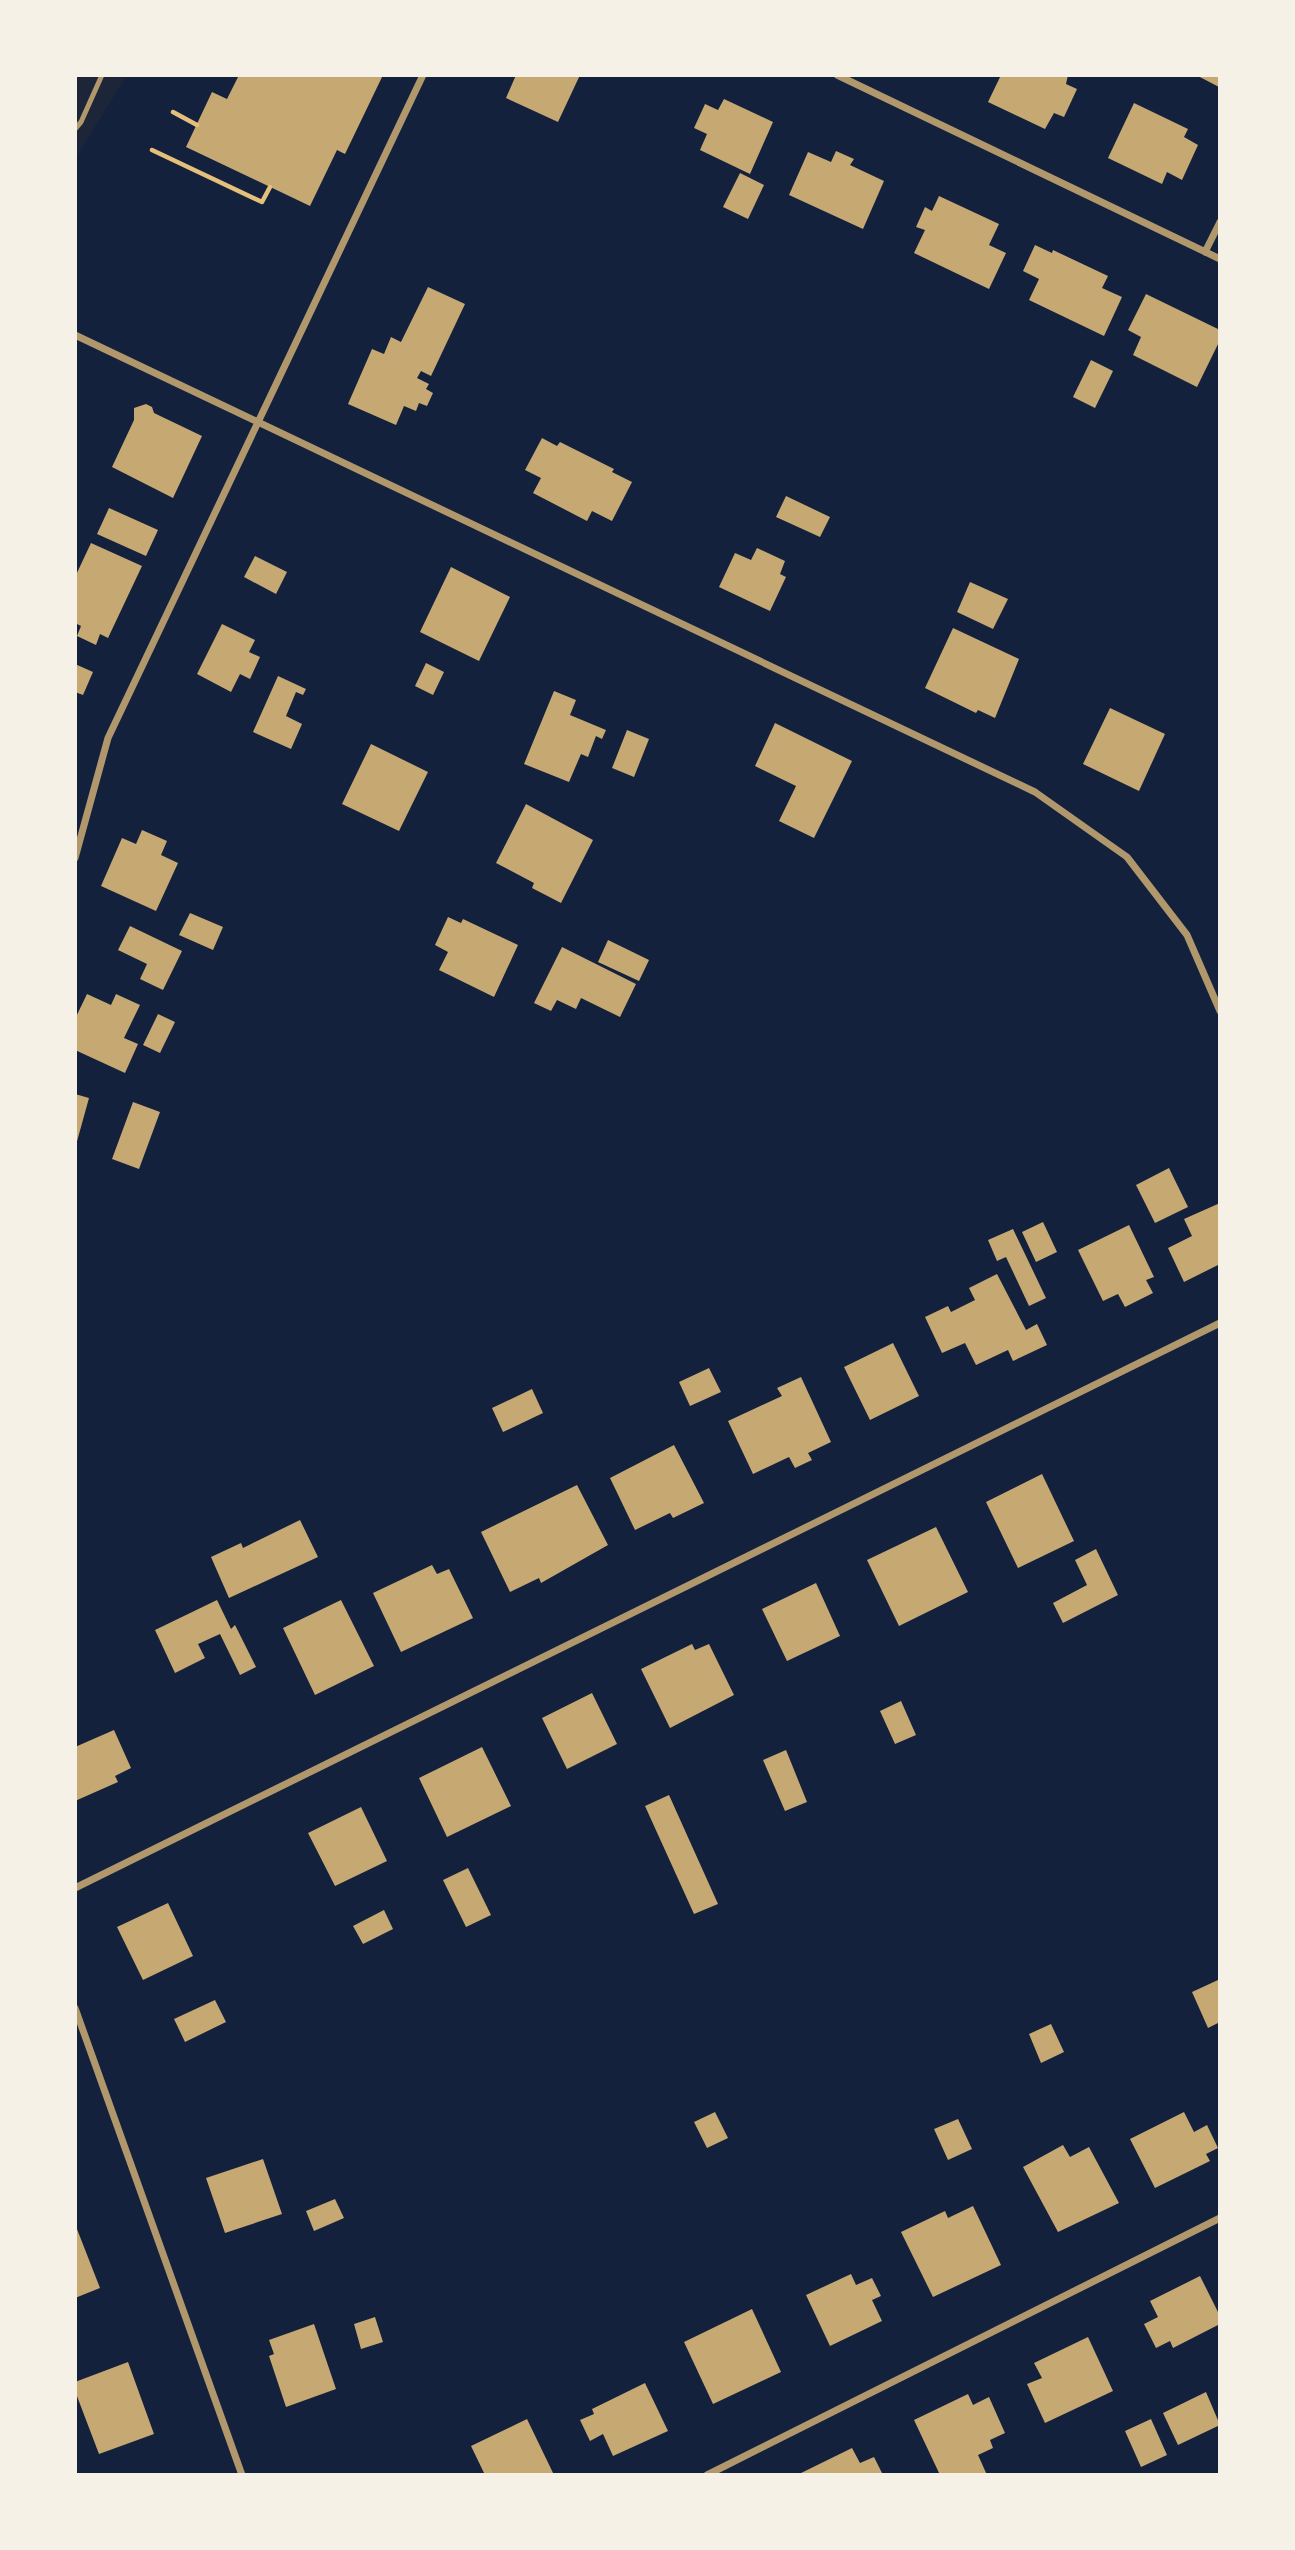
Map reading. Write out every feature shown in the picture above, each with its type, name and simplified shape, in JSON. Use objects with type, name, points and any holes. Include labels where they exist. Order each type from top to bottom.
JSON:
[{"type":"street","points":[[75,858],[108,738],[423,75]]},
{"type":"street","points":[[837,75],[1220,259]]},
{"type":"street","points":[[1205,252],[1220,222]]},
{"type":"street","points":[[75,335],[1035,793],[1127,857],[1187,935],[1220,1011]]},
{"type":"street","points":[[75,1888],[1220,1323]]},
{"type":"street","points":[[75,2008],[242,2475]]},
{"type":"street","points":[[707,2475],[1220,2218]]},
{"type":"lane","points":[[75,129],[81,122],[102,75]]},
{"type":"path","points":[[173,112],[197,125]]},
{"type":"path","points":[[152,150],[262,202],[270,187]]},
{"type":"shaded area","points":[[75,75],[127,75],[75,159]]},
{"type":"building","points":[[239,75],[383,75],[345,154],[337,150],[310,206],[186,147],[212,92],[227,99]]},
{"type":"building","points":[[516,75],[580,75],[558,122],[506,98]]},
{"type":"building","points":[[1001,75],[1068,75],[1066,84],[1077,89],[1064,117],[1054,113],[1045,129],[988,102]]},
{"type":"building","points":[[1196,75],[1220,75],[1220,85],[1219,87]]},
{"type":"building","points":[[724,99],[773,122],[750,174],[700,150],[707,134],[694,128],[705,104],[718,110]]},
{"type":"building","points":[[1134,103],[1188,129],[1184,137],[1198,145],[1182,180],[1167,172],[1162,184],[1108,158]]},
{"type":"building","points":[[836,151],[854,159],[850,165],[884,181],[863,229],[789,195],[808,152],[831,162]]},
{"type":"building","points":[[740,173],[764,185],[748,219],[723,207]]},
{"type":"building","points":[[939,196],[999,224],[989,245],[1006,253],[989,289],[914,253],[925,230],[916,227],[925,207],[932,211]]},
{"type":"building","points":[[1035,245],[1052,253],[1053,250],[1108,276],[1102,288],[1122,297],[1104,336],[1029,300],[1039,279],[1023,271]]},
{"type":"building","points":[[428,287],[465,304],[431,376],[421,371],[417,378],[429,384],[426,389],[433,393],[427,406],[419,403],[416,411],[404,406],[396,425],[348,404],[372,349],[384,354],[391,337],[401,342]]},
{"type":"building","points":[[1146,294],[1220,330],[1220,340],[1197,387],[1133,355],[1141,337],[1128,330]]},
{"type":"building","points":[[1091,360],[1113,371],[1095,408],[1073,397]]},
{"type":"building","points":[[146,404],[152,407],[154,413],[202,436],[173,498],[112,467],[134,420],[134,408]]},
{"type":"building","points":[[542,438],[557,446],[560,442],[614,469],[612,472],[632,482],[612,521],[592,511],[587,521],[533,493],[541,478],[525,470]]},
{"type":"building","points":[[786,496],[830,517],[820,537],[776,517]]},
{"type":"building","points":[[109,508],[158,530],[146,556],[97,534]]},
{"type":"building","points":[[91,543],[142,566],[108,638],[100,634],[96,645],[77,636],[81,626],[75,623],[75,577]]},
{"type":"building","points":[[757,548],[785,561],[780,574],[786,577],[770,611],[719,587],[735,553],[751,560]]},
{"type":"building","points":[[255,556],[287,572],[276,594],[244,577]]},
{"type":"building","points":[[451,567],[510,597],[479,661],[420,632]]},
{"type":"building","points":[[970,582],[1008,599],[993,629],[957,612]]},
{"type":"building","points":[[222,624],[255,640],[249,652],[260,657],[250,679],[240,674],[231,692],[197,674]]},
{"type":"building","points":[[953,628],[1019,659],[995,718],[978,710],[976,713],[925,688]]},
{"type":"building","points":[[426,663],[444,672],[433,695],[415,686]]},
{"type":"building","points":[[75,664],[93,672],[83,695],[75,692]]},
{"type":"building","points":[[278,676],[306,689],[303,695],[296,692],[286,716],[302,724],[291,749],[253,732]]},
{"type":"building","points":[[554,691],[576,700],[570,715],[606,730],[602,739],[596,736],[588,757],[581,754],[569,782],[524,764]]},
{"type":"building","points":[[1110,708],[1165,734],[1139,791],[1083,764]]},
{"type":"building","points":[[775,723],[852,761],[814,838],[779,821],[796,786],[755,766]]},
{"type":"building","points":[[627,730],[649,739],[634,777],[612,768]]},
{"type":"building","points":[[371,744],[428,772],[399,831],[342,804]]},
{"type":"building","points":[[526,804],[593,840],[561,903],[532,888],[534,883],[496,863]]},
{"type":"building","points":[[142,830],[167,841],[161,855],[178,863],[156,911],[101,886],[122,838],[136,844]]},
{"type":"building","points":[[190,913],[223,927],[213,950],[179,935]]},
{"type":"building","points":[[448,917],[461,923],[463,919],[518,945],[494,997],[439,970],[448,952],[435,945]]},
{"type":"building","points":[[130,926],[182,951],[163,990],[140,979],[147,964],[118,950]]},
{"type":"building","points":[[608,940],[649,960],[639,981],[598,962]]},
{"type":"building","points":[[562,947],[636,984],[620,1017],[581,998],[576,1009],[557,1000],[551,1011],[534,1003]]},
{"type":"building","points":[[87,994],[111,1005],[116,994],[140,1005],[124,1038],[138,1044],[125,1073],[75,1050],[75,1019]]},
{"type":"building","points":[[158,1014],[175,1022],[160,1053],[143,1045]]},
{"type":"building","points":[[75,1094],[89,1098],[76,1145],[75,1145]]},
{"type":"building","points":[[133,1102],[160,1112],[139,1169],[112,1159]]},
{"type":"building","points":[[1169,1168],[1188,1207],[1155,1223],[1136,1185]]},
{"type":"building","points":[[1220,1203],[1220,1264],[1184,1282],[1168,1248],[1192,1236],[1184,1219]]},
{"type":"building","points":[[1043,1222],[1057,1252],[1036,1262],[1022,1232]]},
{"type":"building","points":[[1129,1225],[1154,1277],[1146,1280],[1153,1293],[1125,1307],[1118,1294],[1103,1301],[1078,1250]]},
{"type":"building","points":[[1013,1229],[1046,1298],[1029,1306],[1006,1257],[997,1261],[988,1240]]},
{"type":"building","points":[[997,1274],[1026,1330],[1037,1324],[1047,1345],[1013,1361],[1008,1350],[976,1365],[965,1343],[942,1353],[925,1317],[948,1306],[951,1312],[975,1300],[969,1288]]},
{"type":"building","points":[[893,1343],[919,1396],[870,1420],[844,1367]]},
{"type":"building","points":[[709,1368],[721,1392],[690,1406],[679,1382]]},
{"type":"building","points":[[801,1377],[831,1442],[808,1453],[812,1460],[795,1468],[789,1457],[753,1474],[728,1421],[782,1396],[777,1388]]},
{"type":"building","points":[[532,1389],[543,1413],[503,1432],[492,1408]]},
{"type":"building","points":[[674,1445],[704,1503],[673,1518],[670,1513],[635,1530],[610,1478]]},
{"type":"building","points":[[1042,1474],[1074,1541],[1018,1568],[986,1502]]},
{"type":"building","points":[[577,1485],[608,1545],[541,1583],[539,1578],[510,1592],[481,1532]]},
{"type":"building","points":[[300,1520],[318,1557],[229,1598],[211,1557],[241,1543],[243,1548]]},
{"type":"building","points":[[936,1527],[968,1592],[899,1626],[867,1560]]},
{"type":"building","points":[[1096,1549],[1118,1595],[1063,1623],[1053,1603],[1087,1585],[1075,1560]]},
{"type":"building","points":[[432,1565],[437,1574],[449,1569],[473,1618],[401,1652],[373,1593]]},
{"type":"building","points":[[816,1583],[840,1636],[787,1661],[762,1609]]},
{"type":"building","points":[[217,1600],[231,1629],[235,1625],[256,1667],[240,1675],[220,1634],[198,1644],[205,1658],[175,1673],[155,1630]]},
{"type":"building","points":[[341,1600],[374,1666],[315,1695],[283,1628]]},
{"type":"building","points":[[692,1644],[695,1650],[709,1644],[734,1695],[670,1728],[641,1669]]},
{"type":"building","points":[[592,1693],[617,1744],[567,1769],[542,1718]]},
{"type":"building","points":[[901,1701],[916,1735],[895,1744],[880,1711]]},
{"type":"building","points":[[114,1730],[131,1768],[115,1776],[118,1782],[75,1801],[75,1747]]},
{"type":"building","points":[[482,1747],[511,1806],[447,1837],[419,1778]]},
{"type":"building","points":[[786,1750],[807,1802],[785,1811],[763,1760]]},
{"type":"building","points":[[669,1795],[718,1904],[694,1914],[645,1806]]},
{"type":"building","points":[[361,1807],[387,1861],[335,1886],[308,1833]]},
{"type":"building","points":[[468,1868],[491,1915],[466,1927],[443,1880]]},
{"type":"building","points":[[168,1903],[193,1956],[143,1980],[117,1927]]},
{"type":"building","points":[[384,1910],[393,1929],[363,1944],[353,1926]]},
{"type":"building","points":[[1218,1980],[1220,2022],[1208,2028],[1192,1992]]},
{"type":"building","points":[[215,2000],[226,2022],[185,2042],[174,2019]]},
{"type":"building","points":[[1051,2024],[1064,2052],[1041,2063],[1029,2034]]},
{"type":"building","points":[[715,2112],[728,2138],[707,2148],[694,2122]]},
{"type":"building","points":[[1184,2112],[1194,2132],[1207,2125],[1218,2148],[1206,2154],[1210,2161],[1155,2188],[1130,2139]]},
{"type":"building","points":[[958,2119],[972,2149],[948,2160],[934,2129]]},
{"type":"building","points":[[1063,2145],[1070,2157],[1089,2147],[1119,2203],[1058,2232],[1023,2167]]},
{"type":"building","points":[[263,2159],[282,2214],[225,2233],[206,2178]]},
{"type":"building","points":[[335,2199],[344,2218],[314,2231],[306,2211]]},
{"type":"building","points":[[973,2206],[1001,2265],[933,2297],[901,2232],[945,2211],[948,2218]]},
{"type":"building","points":[[75,2224],[100,2288],[75,2298]]},
{"type":"building","points":[[851,2274],[856,2285],[872,2278],[881,2296],[872,2300],[882,2321],[830,2346],[806,2295]]},
{"type":"building","points":[[1200,2276],[1220,2316],[1220,2324],[1173,2348],[1170,2341],[1156,2348],[1144,2324],[1158,2317],[1150,2301]]},
{"type":"building","points":[[752,2309],[781,2372],[713,2404],[684,2342]]},
{"type":"building","points":[[375,2317],[383,2342],[361,2349],[354,2324]]},
{"type":"building","points":[[314,2324],[336,2389],[286,2407],[269,2356],[274,2354],[269,2340]]},
{"type":"building","points":[[1088,2337],[1113,2391],[1045,2423],[1027,2384],[1042,2378],[1034,2363]]},
{"type":"building","points":[[128,2362],[154,2434],[99,2454],[75,2391],[75,2382]]},
{"type":"building","points":[[645,2383],[668,2431],[613,2456],[603,2434],[590,2441],[580,2420],[594,2414],[592,2409]]},
{"type":"building","points":[[1206,2392],[1220,2425],[1178,2445],[1163,2413]]},
{"type":"building","points":[[968,2394],[973,2405],[989,2397],[1005,2433],[990,2440],[993,2448],[978,2455],[987,2475],[940,2475],[914,2420]]},
{"type":"building","points":[[527,2419],[554,2475],[485,2475],[471,2446]]},
{"type":"building","points":[[1151,2419],[1167,2455],[1141,2467],[1125,2431]]},
{"type":"building","points":[[852,2448],[860,2463],[874,2457],[883,2475],[797,2475]]}]
